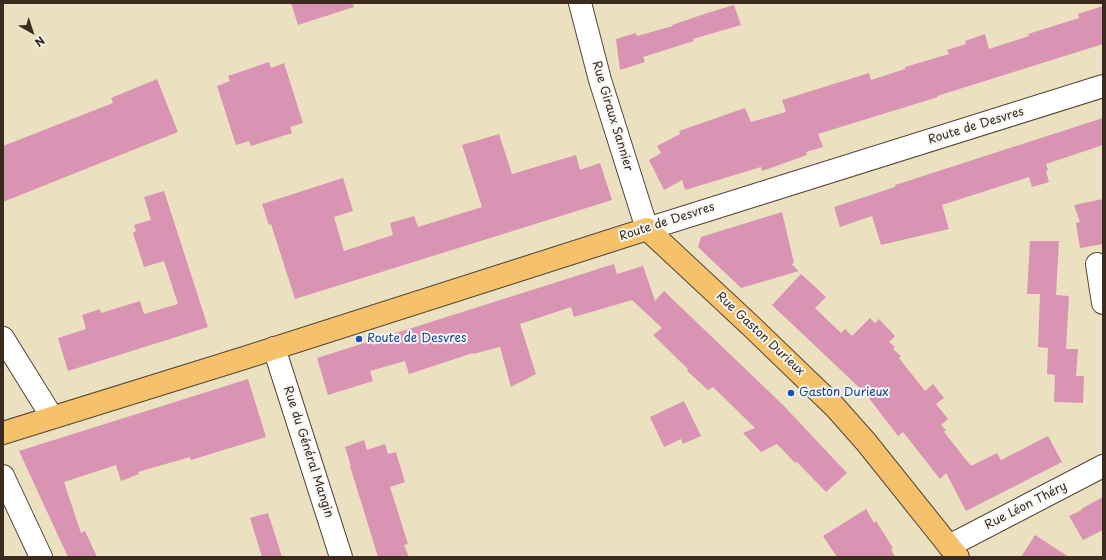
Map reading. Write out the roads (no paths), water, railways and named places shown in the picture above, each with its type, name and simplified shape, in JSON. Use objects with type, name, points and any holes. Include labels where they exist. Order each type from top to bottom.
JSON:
[{"type":"main road","name":"Route de Desvres","points":[[3,433],[647,229]]},
{"type":"main road","name":"Rue Gaston Durieux","points":[[647,229],[835,407],[866,442],[953,551]]},
{"type":"street","name":"Rue Giraux Sannier","points":[[580,3],[600,80],[647,229]]},
{"type":"street","name":"Route de Desvres","points":[[647,229],[1103,86]]},
{"type":"street","points":[[1097,264],[1103,303]]},
{"type":"street","points":[[3,338],[52,417]]},
{"type":"street","name":"Rue du Général Mangin","points":[[274,348],[341,557]]},
{"type":"street","name":"Rue Léon Théry","points":[[953,551],[1103,466]]},
{"type":"street","points":[[3,476],[41,557]]},
{"type":"place","name":"Route de Desvres","points":[[359,339]]},
{"type":"place","name":"Gaston Durieux","points":[[791,393]]}]
